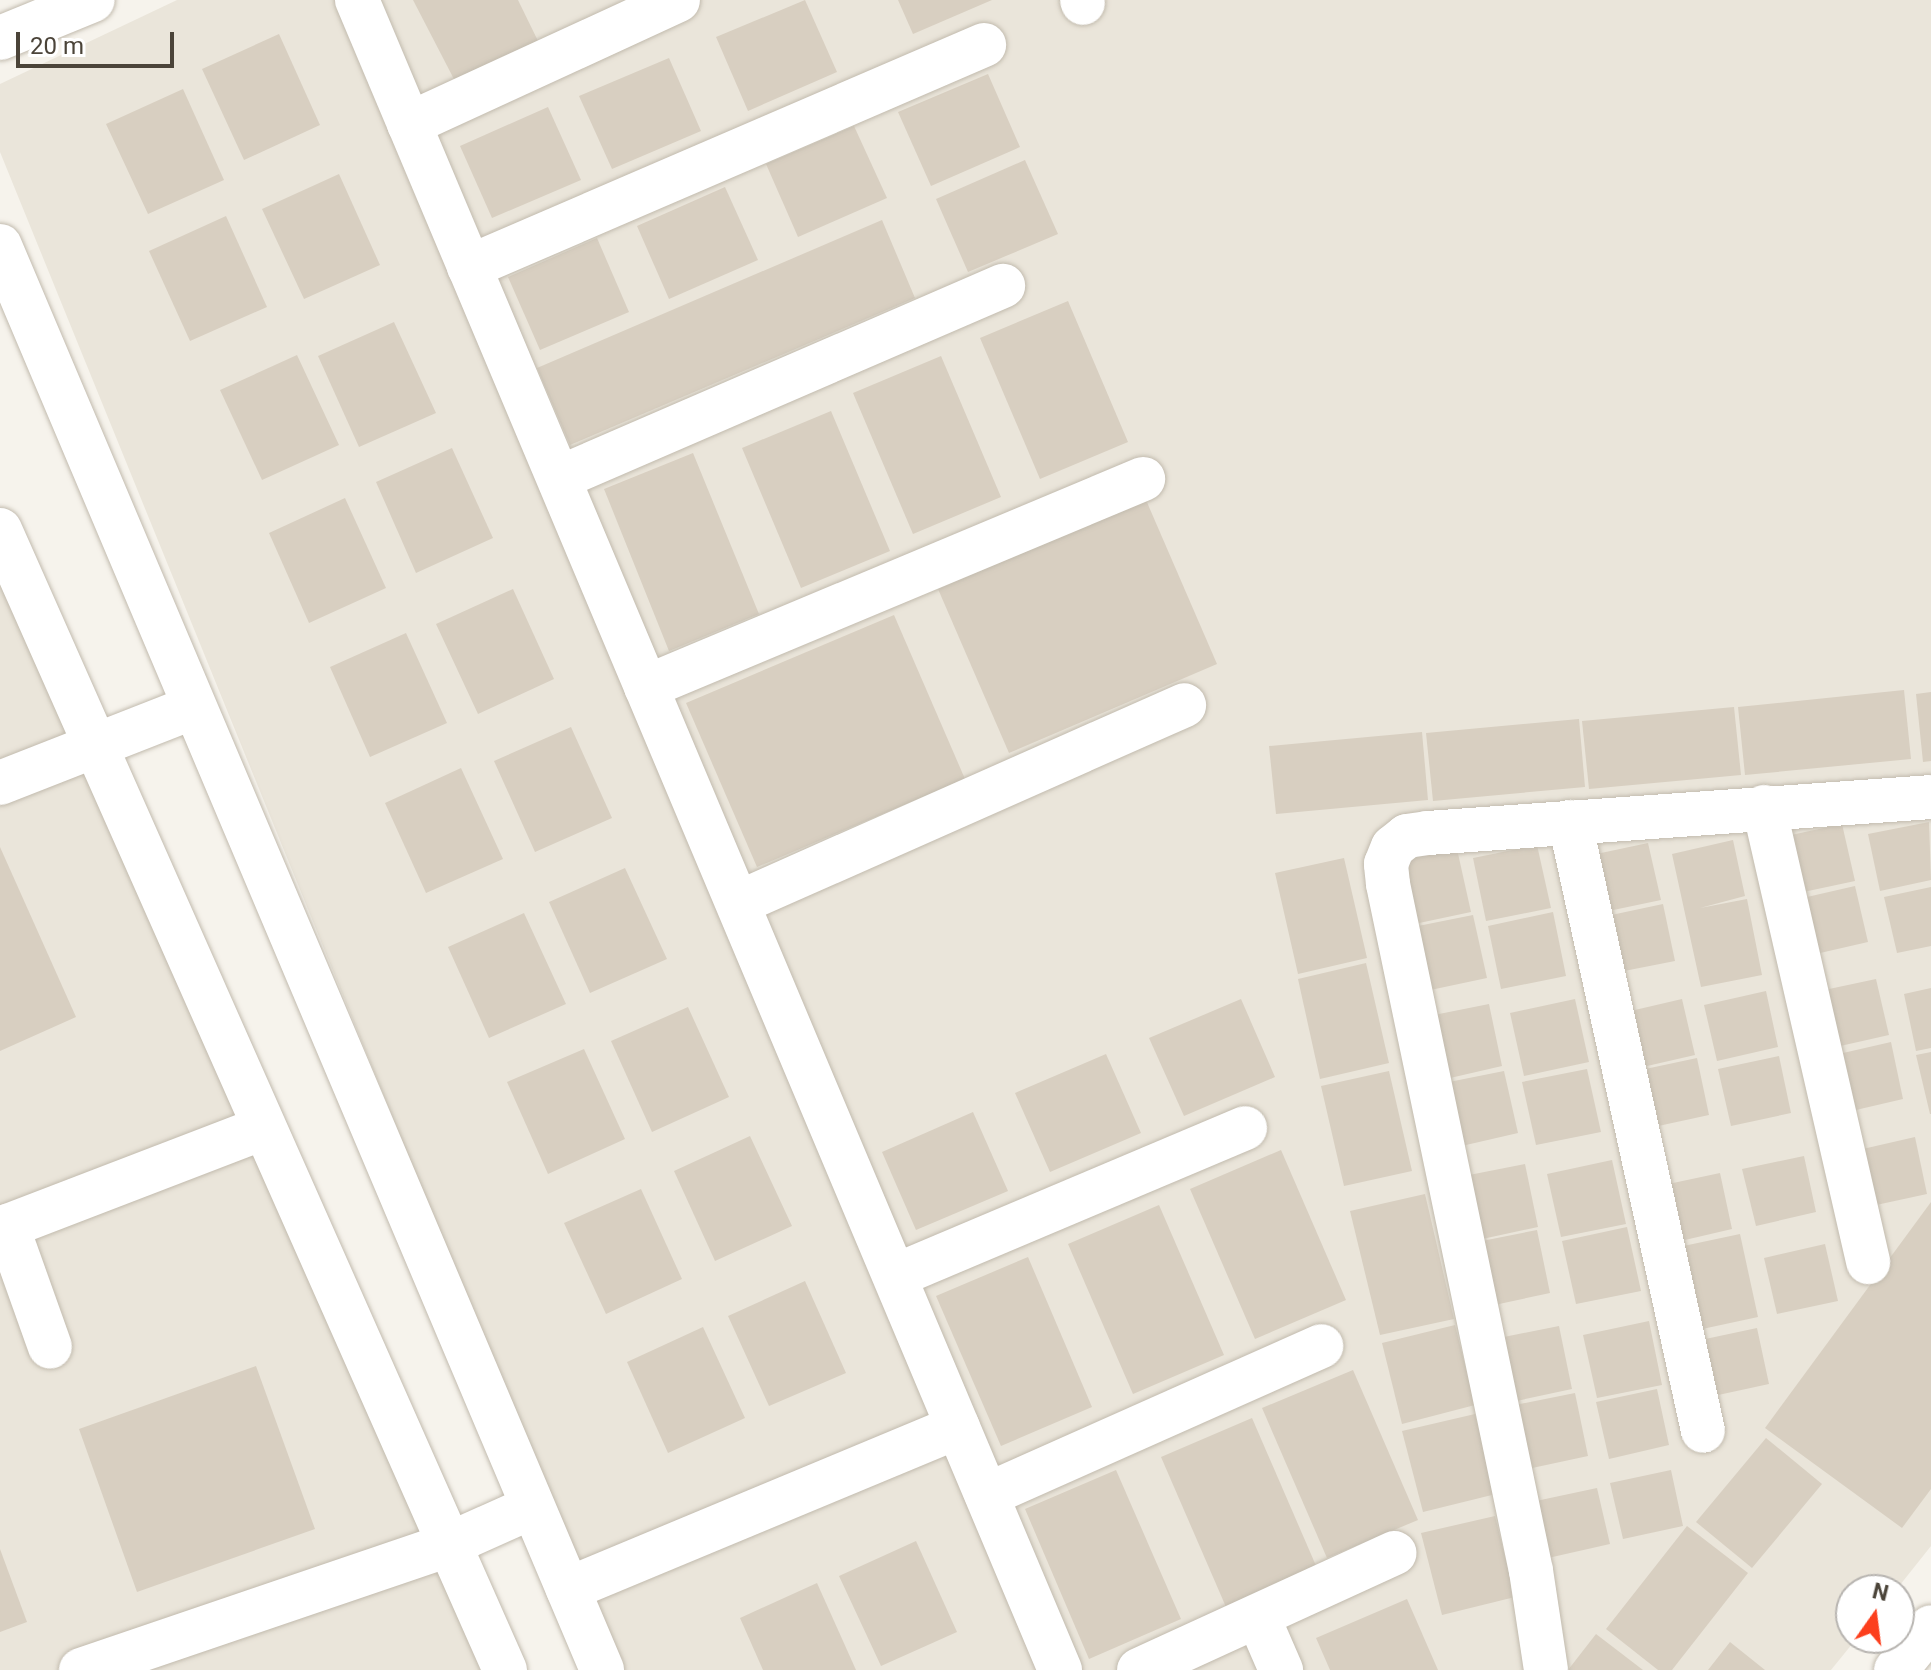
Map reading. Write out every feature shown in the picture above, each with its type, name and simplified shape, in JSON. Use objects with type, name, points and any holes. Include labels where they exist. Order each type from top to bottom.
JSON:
[{"type":"street","points":[[0,38],[93,0]]},
{"type":"street","points":[[357,0],[1060,1670]]},
{"type":"street","points":[[409,124],[678,0]]},
{"type":"street","points":[[469,267],[984,45]]},
{"type":"street","points":[[0,246],[530,1508],[602,1670]]},
{"type":"street","points":[[559,478],[1003,286]]},
{"type":"street","points":[[646,687],[1143,479]]},
{"type":"street","points":[[0,530],[445,1546],[505,1670]]},
{"type":"street","points":[[738,903],[1184,705]]},
{"type":"street","points":[[0,783],[194,707]]},
{"type":"street","points":[[1546,1670],[1531,1571],[1386,864],[1393,847],[1407,836],[1764,807],[1931,797]]},
{"type":"street","points":[[1764,807],[1868,1262]]},
{"type":"street","points":[[1570,822],[1703,1431]]},
{"type":"street","points":[[50,1347],[3,1227],[263,1128]]},
{"type":"street","points":[[895,1276],[1245,1128]]},
{"type":"street","points":[[987,1495],[1321,1346]]},
{"type":"street","points":[[568,1589],[958,1427]]},
{"type":"street","points":[[81,1670],[445,1546],[530,1508]]},
{"type":"street","points":[[1139,1670],[1395,1553]]},
{"type":"street","points":[[1258,1617],[1281,1670]]},
{"type":"shaded area","points":[[177,0],[1931,0],[1931,1546],[1909,1574],[1835,1574],[1835,1654],[1844,1654],[1831,1670],[623,1670],[606,1642],[0,152],[0,84]]},
{"type":"shaded area","points":[[0,575],[494,1670],[0,1670]]},
{"type":"building","points":[[413,0],[518,0],[539,43],[457,85]]},
{"type":"building","points":[[805,0],[837,72],[748,111],[716,37]]},
{"type":"building","points":[[898,0],[992,0],[913,34]]},
{"type":"building","points":[[279,34],[320,125],[244,160],[202,69]]},
{"type":"building","points":[[669,58],[701,131],[612,169],[579,96]]},
{"type":"building","points":[[988,74],[1020,147],[931,186],[898,112]]},
{"type":"building","points":[[183,89],[224,180],[148,214],[106,124]]},
{"type":"building","points":[[548,107],[581,180],[492,218],[460,146]]},
{"type":"building","points":[[854,126],[887,198],[798,237],[766,164]]},
{"type":"building","points":[[1025,160],[1058,234],[968,272],[936,199]]},
{"type":"building","points":[[339,174],[380,265],[304,299],[262,209]]},
{"type":"building","points":[[725,187],[758,260],[669,299],[637,226]]},
{"type":"building","points":[[226,216],[267,307],[190,341],[149,251]]},
{"type":"building","points":[[882,220],[915,298],[570,445],[537,368]]},
{"type":"building","points":[[597,238],[629,312],[540,350],[508,277]]},
{"type":"building","points":[[1068,301],[1128,442],[1040,479],[980,338]]},
{"type":"building","points":[[394,322],[436,413],[359,447],[318,356]]},
{"type":"building","points":[[297,355],[339,445],[262,480],[220,390]]},
{"type":"building","points":[[941,356],[1001,497],[913,534],[853,393]]},
{"type":"building","points":[[831,411],[890,551],[801,588],[742,448]]},
{"type":"building","points":[[452,448],[493,538],[416,573],[376,482]]},
{"type":"building","points":[[693,453],[759,614],[669,651],[604,489]]},
{"type":"building","points":[[345,498],[386,588],[309,623],[269,533]]},
{"type":"building","points":[[1146,500],[1217,664],[1009,753],[938,589]]},
{"type":"building","points":[[513,589],[554,679],[478,714],[436,624]]},
{"type":"building","points":[[894,615],[965,779],[757,867],[686,703]]},
{"type":"building","points":[[406,633],[447,723],[370,757],[330,667]]},
{"type":"building","points":[[1904,690],[1911,759],[1745,775],[1738,707]]},
{"type":"building","points":[[1931,692],[1931,761],[1923,762],[1916,694]]},
{"type":"building","points":[[1734,707],[1741,775],[1589,789],[1582,721]]},
{"type":"building","points":[[1579,719],[1585,787],[1433,801],[1426,733]]},
{"type":"building","points":[[571,727],[612,818],[535,852],[494,761]]},
{"type":"building","points":[[1422,732],[1428,800],[1276,814],[1269,746]]},
{"type":"building","points":[[461,768],[503,859],[426,893],[385,803]]},
{"type":"building","points":[[1929,822],[1931,880],[1880,891],[1868,834]]},
{"type":"building","points":[[1842,824],[1855,881],[1794,894],[1782,837]]},
{"type":"building","points":[[1733,840],[1745,896],[1700,908],[1747,899],[1762,975],[1701,987],[1672,854]]},
{"type":"building","points":[[1648,843],[1661,900],[1599,913],[1587,856]]},
{"type":"building","points":[[1537,845],[1551,908],[1486,921],[1473,858]]},
{"type":"building","points":[[0,847],[76,1017],[0,1051]]},
{"type":"building","points":[[1457,849],[1471,912],[1405,926],[1392,862]]},
{"type":"building","points":[[1344,858],[1367,958],[1298,974],[1275,873]]},
{"type":"building","points":[[625,868],[667,959],[590,993],[549,902]]},
{"type":"building","points":[[1855,886],[1868,942],[1807,956],[1794,900]]},
{"type":"building","points":[[1931,887],[1931,946],[1897,953],[1884,897]]},
{"type":"building","points":[[1663,904],[1675,961],[1614,973],[1602,917]]},
{"type":"building","points":[[1553,912],[1566,976],[1501,989],[1488,926]]},
{"type":"building","points":[[524,913],[566,1004],[489,1038],[448,947]]},
{"type":"building","points":[[1473,915],[1487,978],[1421,992],[1408,928]]},
{"type":"building","points":[[1366,963],[1389,1063],[1320,1079],[1298,979]]},
{"type":"building","points":[[1876,979],[1889,1035],[1827,1049],[1815,992]]},
{"type":"building","points":[[1931,988],[1931,1048],[1916,1051],[1904,994]]},
{"type":"building","points":[[1766,991],[1778,1047],[1717,1061],[1704,1005]]},
{"type":"building","points":[[1241,999],[1275,1077],[1184,1116],[1149,1038]]},
{"type":"building","points":[[1575,999],[1589,1062],[1524,1076],[1510,1013]]},
{"type":"building","points":[[1682,999],[1695,1055],[1634,1069],[1622,1013]]},
{"type":"building","points":[[1489,1004],[1502,1066],[1437,1081],[1424,1017]]},
{"type":"building","points":[[688,1007],[729,1097],[652,1132],[611,1041]]},
{"type":"building","points":[[1891,1042],[1903,1099],[1843,1113],[1830,1056]]},
{"type":"building","points":[[584,1049],[625,1139],[548,1174],[507,1082]]},
{"type":"building","points":[[1931,1052],[1931,1114],[1930,1114],[1916,1055]]},
{"type":"building","points":[[1106,1054],[1141,1133],[1050,1172],[1015,1093]]},
{"type":"building","points":[[1779,1056],[1791,1113],[1731,1126],[1718,1069]]},
{"type":"building","points":[[1697,1058],[1709,1115],[1649,1128],[1636,1071]]},
{"type":"building","points":[[1587,1069],[1601,1132],[1536,1145],[1522,1082]]},
{"type":"building","points":[[1389,1071],[1412,1171],[1344,1186],[1321,1086]]},
{"type":"building","points":[[1504,1071],[1518,1133],[1453,1148],[1439,1084]]},
{"type":"building","points":[[973,1112],[1008,1191],[916,1230],[882,1152]]},
{"type":"building","points":[[750,1136],[792,1226],[715,1261],[674,1171]]},
{"type":"building","points":[[1915,1137],[1927,1194],[1867,1207],[1854,1151]]},
{"type":"building","points":[[1281,1150],[1346,1300],[1255,1339],[1190,1189]]},
{"type":"building","points":[[1804,1156],[1816,1212],[1756,1226],[1742,1169]]},
{"type":"building","points":[[1612,1160],[1626,1224],[1561,1237],[1547,1174]]},
{"type":"building","points":[[1525,1164],[1538,1227],[1473,1241],[1459,1177]]},
{"type":"building","points":[[1720,1173],[1732,1229],[1672,1243],[1659,1186]]},
{"type":"building","points":[[641,1189],[682,1279],[606,1314],[564,1223]]},
{"type":"building","points":[[1425,1194],[1454,1319],[1380,1335],[1350,1211]]},
{"type":"building","points":[[1931,1202],[1931,1489],[1902,1528],[1765,1428]]},
{"type":"building","points":[[1159,1205],[1224,1355],[1133,1394],[1068,1244]]},
{"type":"building","points":[[1627,1227],[1641,1291],[1576,1304],[1562,1241]]},
{"type":"building","points":[[1537,1230],[1550,1293],[1485,1307],[1472,1243]]},
{"type":"building","points":[[1740,1234],[1758,1317],[1693,1331],[1674,1248]]},
{"type":"building","points":[[1825,1244],[1838,1301],[1777,1314],[1764,1258]]},
{"type":"building","points":[[1028,1257],[1092,1407],[1001,1446],[936,1296]]},
{"type":"building","points":[[805,1281],[846,1373],[769,1406],[728,1316]]},
{"type":"building","points":[[1649,1321],[1662,1385],[1597,1398],[1583,1335]]},
{"type":"building","points":[[1455,1325],[1475,1405],[1402,1424],[1382,1343]]},
{"type":"building","points":[[1559,1326],[1572,1389],[1507,1403],[1494,1339]]},
{"type":"building","points":[[703,1327],[745,1418],[668,1453],[627,1362]]},
{"type":"building","points":[[1757,1328],[1769,1384],[1709,1397],[1696,1341]]},
{"type":"building","points":[[256,1366],[315,1529],[137,1592],[79,1429]]},
{"type":"building","points":[[1353,1370],[1418,1520],[1327,1558],[1262,1408]]},
{"type":"building","points":[[1657,1389],[1669,1445],[1609,1459],[1596,1402]]},
{"type":"building","points":[[1575,1393],[1588,1456],[1523,1470],[1510,1406]]},
{"type":"building","points":[[1475,1414],[1496,1494],[1423,1512],[1402,1431]]},
{"type":"building","points":[[1252,1418],[1317,1568],[1226,1607],[1161,1457]]},
{"type":"building","points":[[1766,1438],[1822,1484],[1752,1568],[1696,1522]]},
{"type":"building","points":[[1116,1470],[1181,1619],[1089,1659],[1025,1509]]},
{"type":"building","points":[[1671,1470],[1683,1526],[1623,1539],[1610,1483]]},
{"type":"building","points":[[1597,1488],[1610,1544],[1548,1558],[1536,1501]]},
{"type":"building","points":[[1495,1516],[1515,1597],[1442,1615],[1421,1533]]},
{"type":"building","points":[[1687,1526],[1748,1573],[1672,1670],[1658,1670],[1606,1629]]},
{"type":"building","points":[[916,1541],[957,1632],[881,1666],[839,1576]]},
{"type":"building","points":[[0,1549],[27,1622],[0,1632]]},
{"type":"building","points":[[817,1583],[856,1670],[763,1670],[740,1618]]},
{"type":"building","points":[[1407,1599],[1438,1670],[1330,1670],[1316,1638]]},
{"type":"building","points":[[1596,1634],[1643,1670],[1568,1670]]},
{"type":"building","points":[[1730,1642],[1765,1670],[1708,1670]]}]
